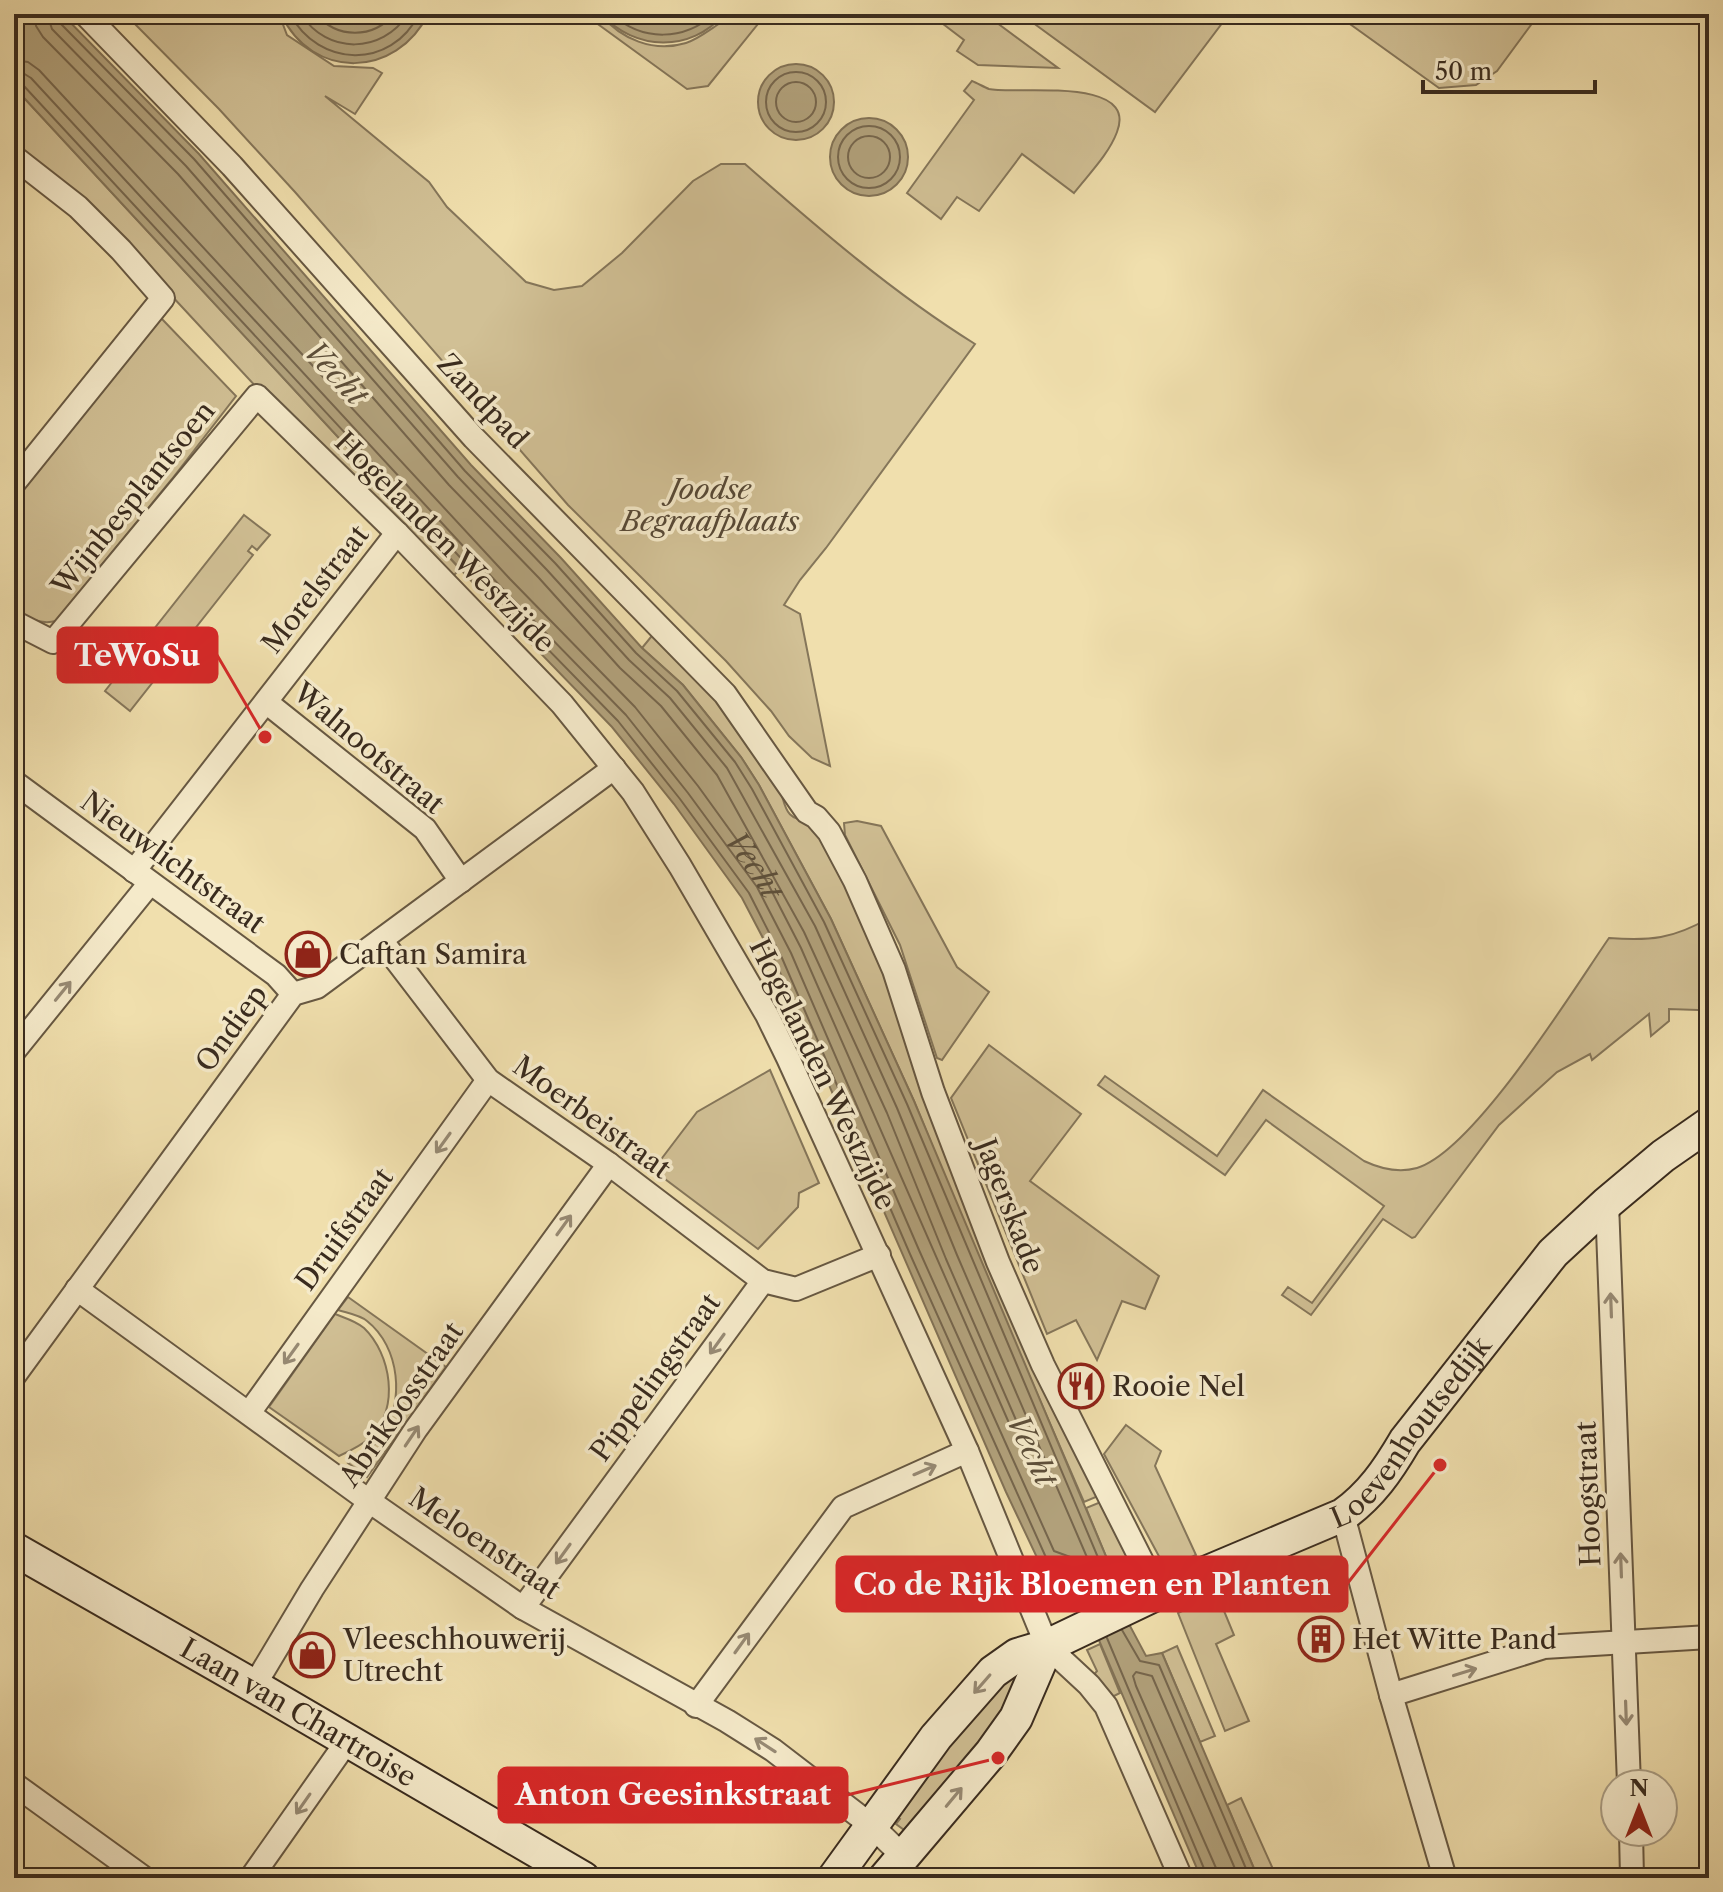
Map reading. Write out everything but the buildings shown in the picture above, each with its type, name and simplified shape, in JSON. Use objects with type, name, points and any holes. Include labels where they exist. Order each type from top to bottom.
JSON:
[{"type":"street","name":"Zandpad","points":[[85,14],[232,166],[474,438],[725,694],[807,812],[829,832]]},
{"type":"street","points":[[14,157],[78,207],[163,298],[14,483]]},
{"type":"street","name":"Hogelanden Westzijde","points":[[257,396],[397,533],[562,704],[633,792],[680,866],[767,1015],[967,1451],[1047,1646],[1089,1685],[1106,1706],[1181,1878]]},
{"type":"street","name":"Wijnbesplantsoen","points":[[14,622],[53,642],[257,396]]},
{"type":"street","name":"Morelstraat","points":[[14,1051],[266,702],[397,533]]},
{"type":"street","name":"Walnootstraat","points":[[266,702],[425,829],[461,881]]},
{"type":"street","name":"Ondiep","points":[[14,1376],[293,994],[317,987],[614,768]]},
{"type":"street","name":"Nieuwlichtstraat","points":[[14,782],[276,975],[293,994]]},
{"type":"street","name":"Jagerskade","points":[[829,832],[855,881],[894,970],[933,1092],[1004,1275],[1083,1446],[1158,1593]]},
{"type":"street","name":"Moerbeistraat","points":[[381,940],[488,1080],[609,1164],[763,1281]]},
{"type":"street","name":"Druifstraat","points":[[249,1413],[488,1080]]},
{"type":"street","name":"Loevenhoutsedijk","points":[[834,1878],[936,1737],[993,1672],[1017,1655],[1047,1646],[1158,1593],[1343,1515],[1364,1499],[1388,1470],[1405,1441],[1553,1253],[1663,1156],[1709,1124]]},
{"type":"street","name":"Abrikoosstraat","points":[[254,1686],[312,1589],[416,1429],[609,1164]]},
{"type":"street","name":"Hoogstraat","points":[[1607,1203],[1628,1768]]},
{"type":"street","points":[[763,1281],[796,1289],[879,1255]]},
{"type":"street","name":"Pippelingstraat","points":[[523,1608],[763,1281]]},
{"type":"street","name":"Meloenstraat","points":[[77,1289],[369,1501],[523,1608],[727,1721],[773,1750],[872,1826],[895,1867]]},
{"type":"street","points":[[696,1706],[843,1507],[967,1451]]},
{"type":"street","points":[[1343,1515],[1391,1695],[1445,1878]]},
{"type":"street","name":"Laan van Chartroise","points":[[14,1549],[583,1878]]},
{"type":"street","points":[[1391,1695],[1544,1647],[1709,1637]]},
{"type":"street","points":[[895,1867],[991,1753],[1016,1718],[1047,1646]]},
{"type":"street","points":[[251,1878],[348,1740]]},
{"type":"street","points":[[14,1784],[144,1878]]},
{"type":"street","points":[[1631,1848],[1632,1878]]},
{"type":"green space","name":"Joodse Begraafplaats","points":[[125,14],[279,14],[287,35],[334,66],[373,68],[382,73],[355,114],[325,96],[429,182],[447,207],[526,282],[554,290],[582,286],[622,253],[693,181],[721,164],[745,164],[885,282],[975,344],[784,605],[800,614],[830,766],[812,758],[789,736],[726,661],[568,505],[295,192]]},
{"type":"green space","points":[[584,14],[600,14],[608,23],[638,42],[674,46],[701,36],[725,20],[728,14],[766,14],[708,86],[687,89]]},
{"type":"green space","points":[[930,14],[985,14],[1058,68],[978,65],[957,51],[964,40]]},
{"type":"green space","points":[[1021,14],[1229,14],[1155,112]]},
{"type":"green space","points":[[1336,14],[1539,14],[1497,71],[1476,85],[1439,88]]},
{"type":"green space","points":[[972,81],[989,89],[1070,91],[1092,95],[1110,102],[1119,114],[1117,132],[1104,156],[1074,193],[1022,154],[979,211],[957,197],[941,219],[907,193],[974,100],[964,91]]},
{"type":"green space","points":[[14,87],[460,569],[452,577],[258,389],[106,219],[14,142]]},
{"type":"green space","points":[[161,318],[236,396],[56,621],[29,618],[14,610],[14,499]]},
{"type":"green space","points":[[244,515],[270,535],[257,550],[252,546],[248,551],[253,555],[130,711],[105,691]]},
{"type":"green space","points":[[655,632],[734,720],[774,778],[788,813],[801,820],[811,820],[867,926],[1140,1578],[1119,1588],[1086,1508],[1101,1502],[1098,1496],[1084,1502],[914,1101],[831,919],[741,757],[683,685],[642,648]]},
{"type":"green space","points":[[857,821],[881,826],[957,967],[989,992],[942,1060],[937,1058],[900,945],[845,835],[844,823]]},
{"type":"green space","points":[[1709,918],[1709,1007],[1698,1010],[1669,1009],[1669,1021],[1651,1036],[1649,1014],[1592,1060],[1590,1054],[1557,1072],[1499,1125],[1415,1237],[1383,1219],[1311,1315],[1282,1295],[1288,1287],[1312,1303],[1384,1206],[1266,1120],[1225,1175],[1098,1085],[1105,1076],[1217,1156],[1263,1090],[1364,1161],[1390,1169],[1417,1168],[1440,1155],[1466,1132],[1493,1101],[1521,1066],[1609,938],[1661,937]]},
{"type":"green space","points":[[989,1045],[1081,1114],[1030,1181],[1159,1276],[1145,1309],[1122,1301],[1097,1360],[1076,1320],[1047,1334],[951,1098]]},
{"type":"green space","points":[[770,1070],[819,1183],[799,1193],[798,1207],[758,1249],[653,1170],[697,1112]]},
{"type":"green space","points":[[348,1297],[446,1367],[367,1477],[348,1463],[382,1436],[394,1407],[396,1376],[386,1345],[378,1332],[364,1319],[338,1310]]},
{"type":"green space","points":[[335,1314],[361,1326],[373,1339],[386,1366],[389,1397],[380,1425],[371,1437],[339,1456],[269,1407]]},
{"type":"green space","points":[[1126,1425],[1161,1451],[1155,1466],[1196,1555],[1169,1567],[1161,1560],[1104,1454]]},
{"type":"green space","points":[[1217,1594],[1234,1635],[1216,1644],[1249,1721],[1225,1731],[1178,1613]]},
{"type":"green space","points":[[1100,1644],[1120,1693],[1112,1697],[1092,1677],[1097,1671],[1087,1650]]},
{"type":"green space","points":[[1177,1646],[1215,1736],[1200,1742],[1162,1653]]},
{"type":"green space","points":[[1012,1667],[1023,1683],[911,1835],[896,1824],[900,1819],[890,1811]]},
{"type":"green space","points":[[1241,1798],[1277,1878],[1258,1878],[1227,1805]]},
{"type":"water","name":"Vecht","points":[[14,14],[62,14],[199,154],[471,465],[642,648],[683,685],[741,757],[831,919],[914,1101],[1121,1592],[1114,1596],[1146,1656],[1162,1653],[1258,1878],[1201,1878],[1086,1610],[1062,1572],[1045,1573],[1006,1492],[775,961],[742,898],[674,804],[612,727],[488,599],[14,87]]},
{"type":"water","points":[[281,14],[428,14],[414,35],[396,50],[376,60],[354,63],[333,60],[313,51],[295,36]]},
{"type":"water","points":[[601,14],[724,14],[696,36],[663,42],[646,41],[630,35]]},
{"type":"water","points":[[789,64],[803,64],[817,70],[828,81],[834,102],[831,117],[823,129],[803,140],[789,140],[775,134],[764,123],[758,109],[758,95],[764,81],[775,70]]},
{"type":"water","points":[[869,118],[884,121],[901,135],[908,157],[905,172],[891,189],[869,196],[854,193],[837,179],[830,157],[833,142],[847,125]]},
{"type":"place","name":"TeWoSu","points":[[265,737]]},
{"type":"place","name":"Caftan Samira","points":[[308,954]]},
{"type":"place","name":"Rooie Nel","points":[[1081,1386]]},
{"type":"place","name":"Co de Rijk Bloemen en Planten","points":[[1440,1465]]},
{"type":"place","name":"Het Witte Pand","points":[[1321,1639]]},
{"type":"place","name":"Vleeschhouwerij Utrecht","points":[[312,1655]]},
{"type":"place","name":"Anton Geesinkstraat","points":[[998,1758]]}]
